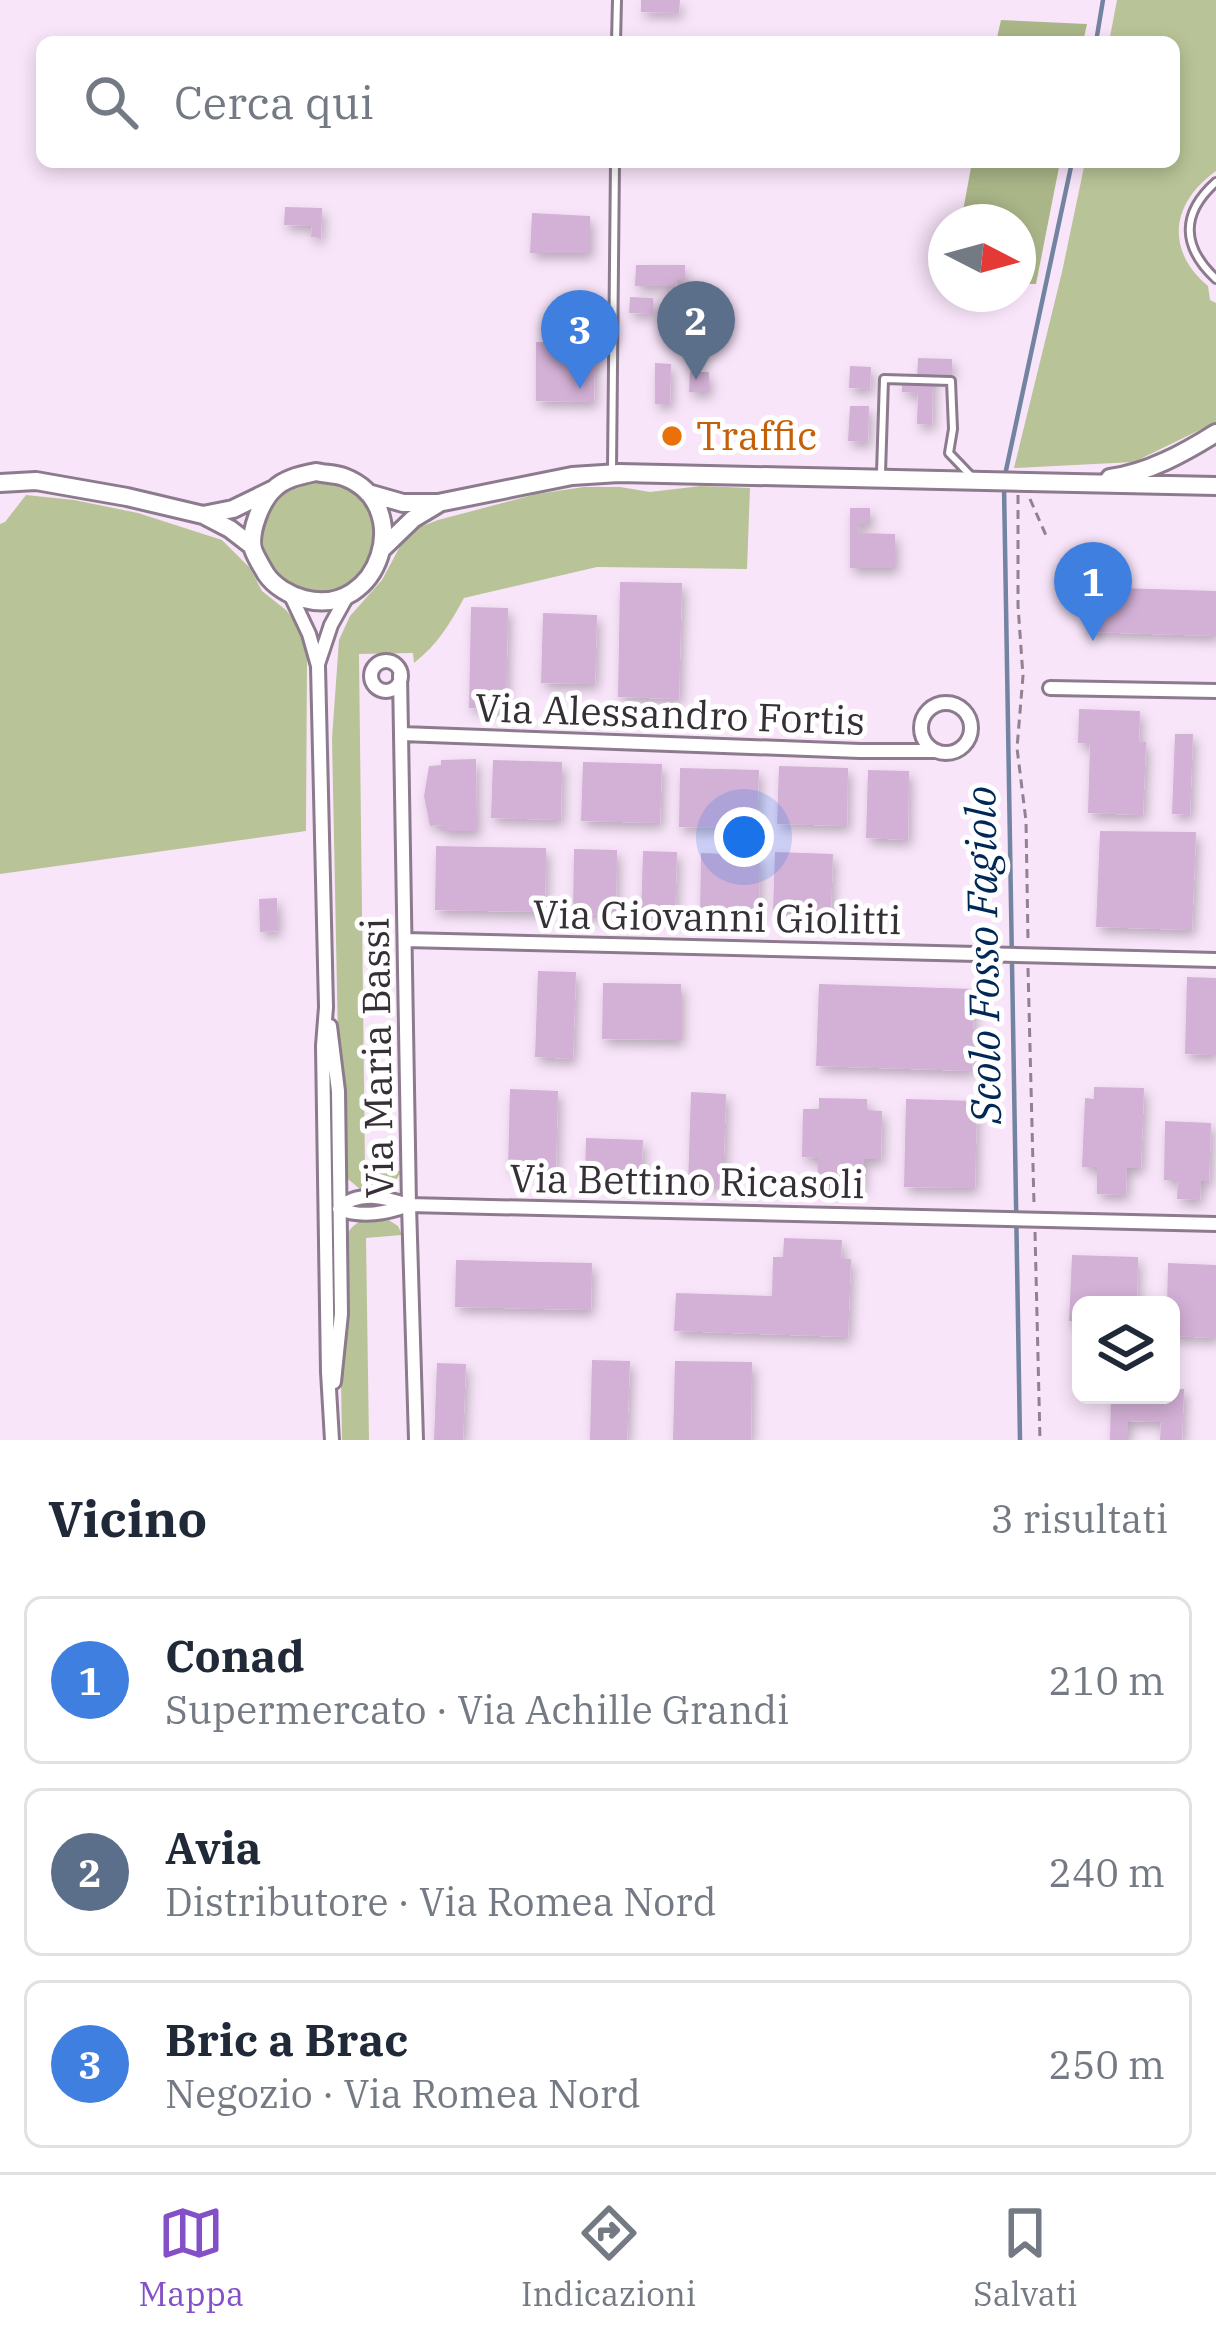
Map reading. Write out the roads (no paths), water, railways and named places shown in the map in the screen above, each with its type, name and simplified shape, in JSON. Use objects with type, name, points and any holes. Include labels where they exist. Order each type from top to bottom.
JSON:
[{"type":"main road","points":[[1079,481],[1122,476],[1153,466],[1216,433]]},
{"type":"main road","points":[[203,515],[233,509],[294,477],[316,472],[345,477],[368,493],[403,503],[438,503],[572,476],[612,473],[1216,486]]},
{"type":"main road","points":[[0,483],[36,481],[203,515],[252,546],[268,579],[291,596],[319,603],[346,598],[370,578],[382,548],[382,516],[368,493]]},
{"type":"main road","points":[[252,546],[259,512],[273,490]]},
{"type":"main road","points":[[382,548],[438,503]]},
{"type":"street","points":[[291,596],[317,665],[332,1440]]},
{"type":"street","points":[[317,665],[346,598]]},
{"type":"street","name":"Via Maria Bassi","points":[[400,674],[416,1440]]},
{"type":"street","points":[[1050,688],[1216,691]]},
{"type":"street","name":"Via Alessandro Fortis","points":[[402,734],[954,752],[971,731],[969,717],[954,704],[939,704],[924,716],[921,732],[937,751]]},
{"type":"street","name":"Via Giovanni Giolitti","points":[[405,940],[1216,960]]},
{"type":"street","points":[[326,1007],[338,1091],[341,1314],[331,1409]]},
{"type":"street","points":[[324,1097],[332,1206],[339,1209]]},
{"type":"street","points":[[339,1180],[365,1197]]},
{"type":"street","points":[[327,1320],[333,1297],[332,1218],[346,1202],[365,1197],[409,1205]]},
{"type":"street","name":"Via Bettino Ricasoli","points":[[339,1209],[365,1215],[409,1205],[1216,1224]]},
{"type":"street","points":[[340,1234],[352,1217],[365,1215]]},
{"type":"lane","points":[[616,0],[616,36]]},
{"type":"lane","points":[[612,473],[615,168]]},
{"type":"lane","points":[[1216,182],[1195,206],[1190,228],[1198,262],[1216,279]]},
{"type":"lane","points":[[881,478],[884,379],[951,381],[949,453],[983,480]]},
{"type":"waterway","points":[[1097,36],[1103,0]]},
{"type":"waterway","points":[[1005,475],[1071,168]]},
{"type":"waterway","name":"Scolo Fosso Fagiolo","points":[[1004,486],[1020,1440]]},
{"type":"place","name":"Avia","points":[[696,380]]},
{"type":"place","name":"Bric a Brac","points":[[580,389]]},
{"type":"place","name":"Traffic","points":[[672,436]]},
{"type":"place","name":"Conad","points":[[1093,641]]}]
